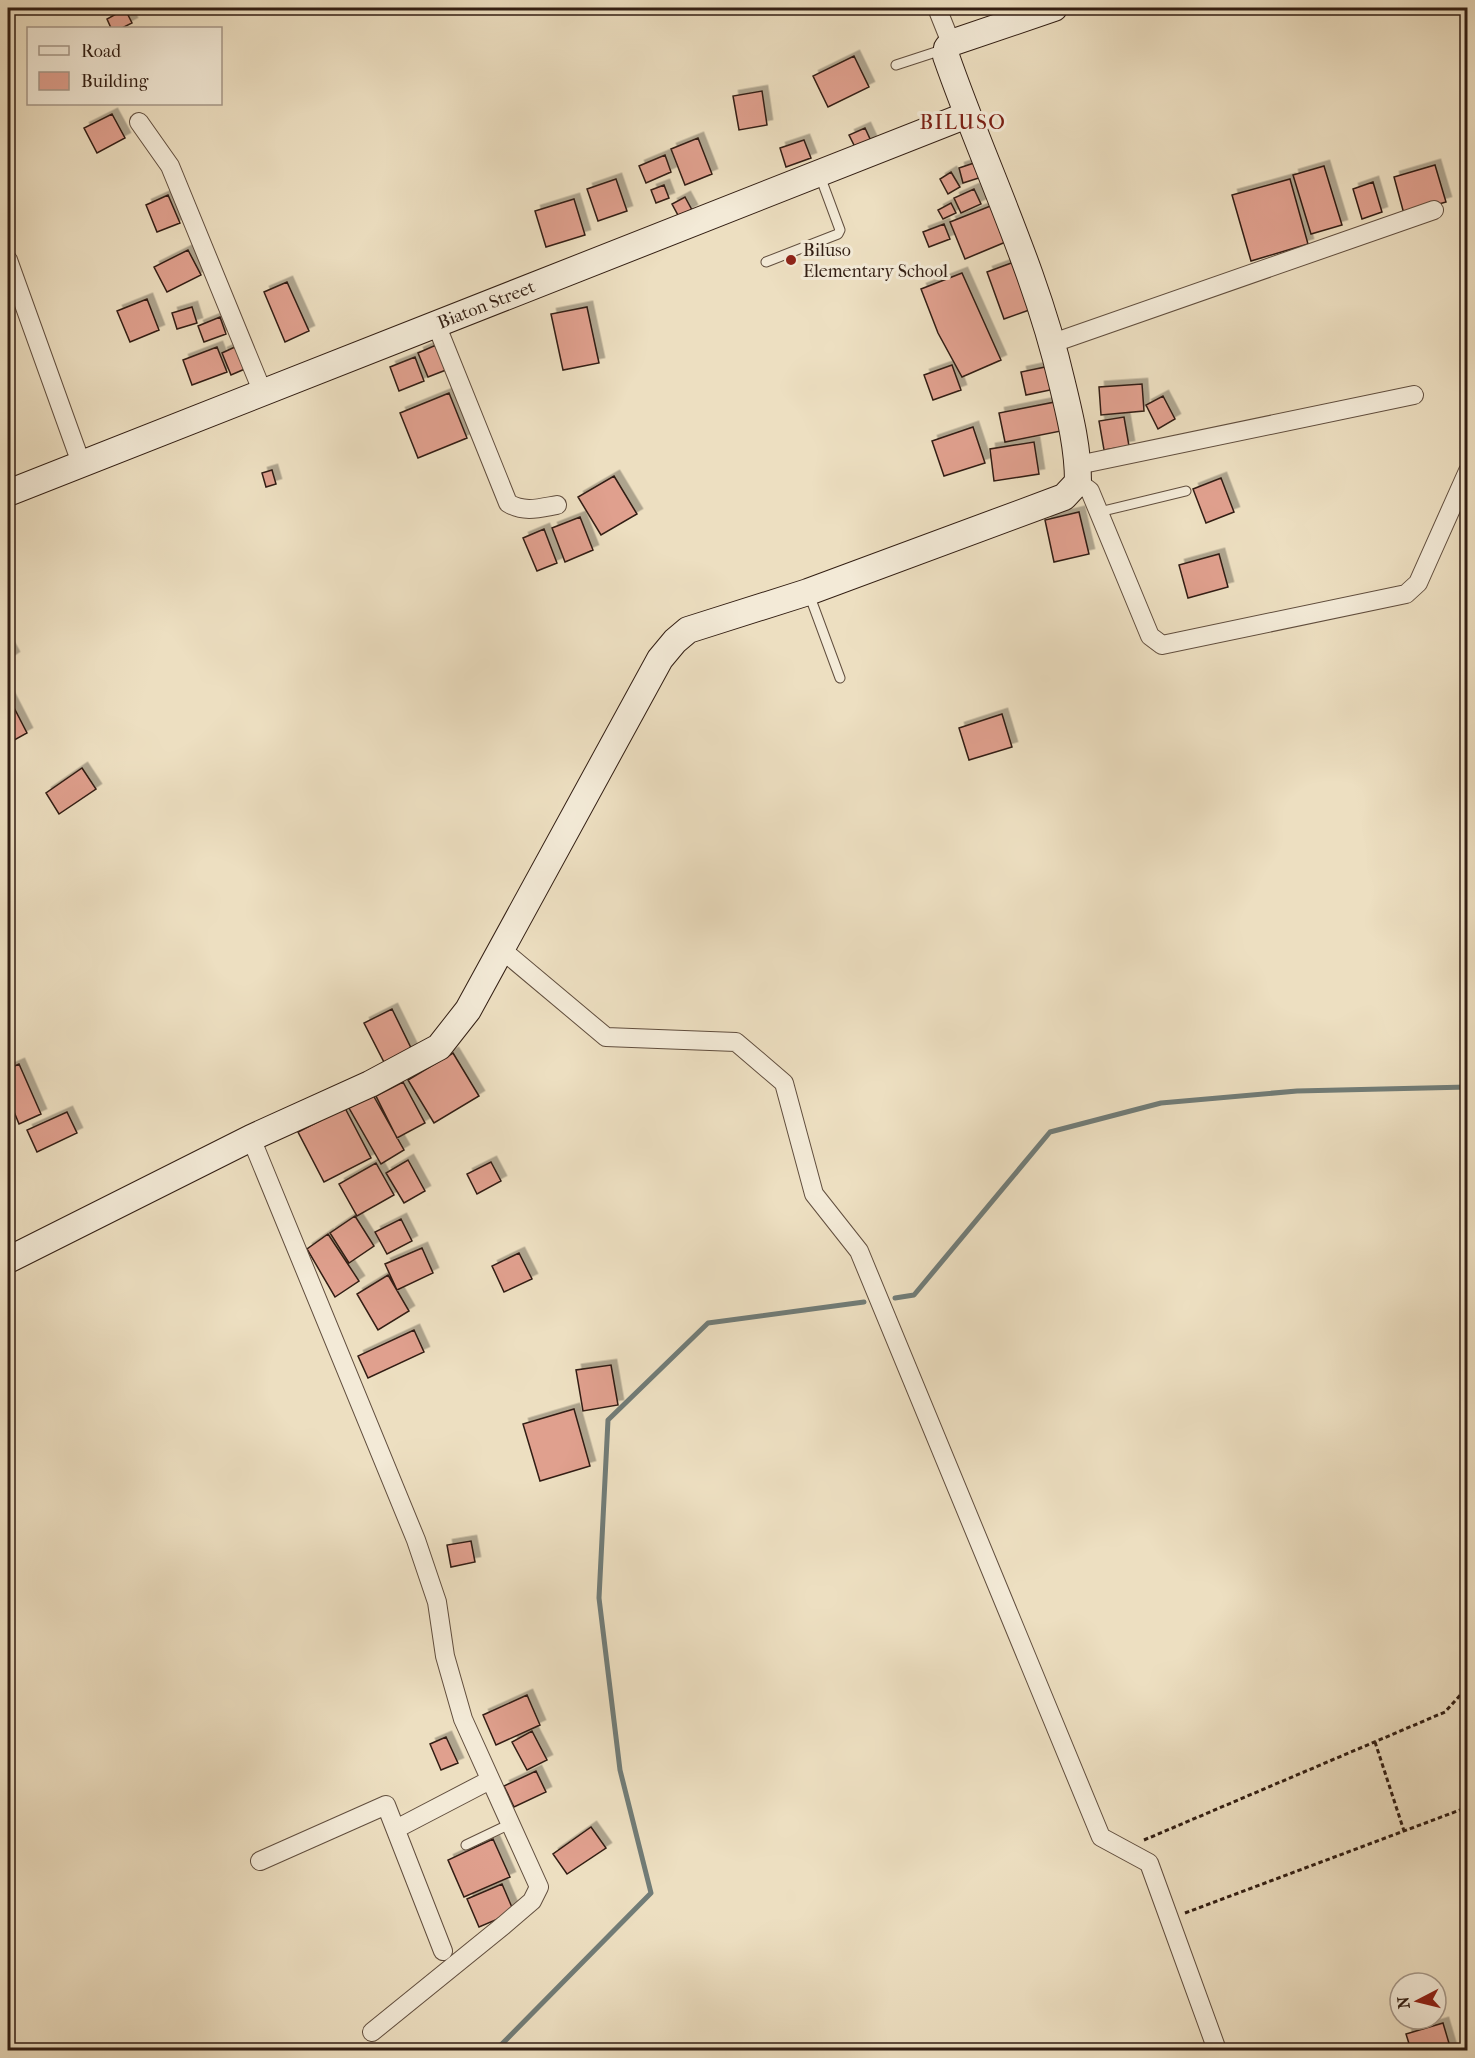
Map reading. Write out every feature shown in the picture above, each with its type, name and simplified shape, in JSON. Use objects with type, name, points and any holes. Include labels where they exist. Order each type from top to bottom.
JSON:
[{"type":"street","points":[[937,8],[949,45],[946,56],[1043,309],[1076,440],[1078,473],[1090,491],[1150,636],[1162,645],[1406,594],[1418,583],[1467,471]]},
{"type":"street","points":[[949,45],[1054,8]]},
{"type":"street","name":"Biaton Street","points":[[8,493],[967,115]]},
{"type":"street","points":[[139,122],[170,166],[263,393]]},
{"type":"street","points":[[1053,343],[1434,210]]},
{"type":"street","points":[[8,260],[81,463]]},
{"type":"street","points":[[436,324],[508,503],[517,508],[530,509],[557,505]]},
{"type":"street","points":[[8,1260],[251,1138],[370,1084],[439,1047],[468,1010],[660,659],[688,630],[808,592],[1064,497],[1078,473],[1414,395]]},
{"type":"street","points":[[501,949],[606,1037],[736,1042],[784,1083],[814,1194],[859,1251],[1101,1837],[1149,1863],[1217,2050]]},
{"type":"street","points":[[251,1138],[416,1540],[437,1602],[445,1656],[463,1719],[539,1887],[532,1901],[417,1998],[372,2032]]},
{"type":"street","points":[[396,1829],[490,1780]]},
{"type":"street","points":[[260,1861],[386,1805],[443,1951]]},
{"type":"lane","points":[[896,65],[949,45]]},
{"type":"lane","points":[[766,262],[838,234],[840,230],[818,172]]},
{"type":"lane","points":[[1099,512],[1186,491]]},
{"type":"lane","points":[[808,592],[840,678]]},
{"type":"lane","points":[[465,1845],[510,1824]]},
{"type":"path","points":[[1123,1849],[1445,1712],[1464,1691],[1467,1662]]},
{"type":"path","points":[[1375,1742],[1404,1831]]},
{"type":"path","points":[[1169,1919],[1467,1807]]},
{"type":"building","points":[[125,9],[132,23],[124,27],[111,27],[107,19]]},
{"type":"building","points":[[854,56],[869,87],[828,107],[813,76]]},
{"type":"building","points":[[762,91],[767,125],[739,130],[733,96]]},
{"type":"building","points":[[112,114],[125,138],[97,153],[84,128]]},
{"type":"building","points":[[865,128],[871,141],[856,149],[849,135]]},
{"type":"building","points":[[698,138],[712,174],[685,185],[671,149]]},
{"type":"building","points":[[804,140],[811,158],[786,167],[780,148]]},
{"type":"building","points":[[665,155],[671,172],[646,183],[639,166]]},
{"type":"building","points":[[980,161],[985,176],[963,183],[959,168]]},
{"type":"building","points":[[1435,165],[1446,202],[1404,214],[1394,177]]},
{"type":"building","points":[[1324,166],[1342,225],[1311,234],[1293,175]]},
{"type":"building","points":[[951,172],[960,187],[948,194],[940,179]]},
{"type":"building","points":[[616,179],[627,211],[598,221],[587,189]]},
{"type":"building","points":[[1290,179],[1308,244],[1251,261],[1232,195]]},
{"type":"building","points":[[1373,182],[1382,212],[1362,219],[1353,189]]},
{"type":"building","points":[[664,185],[669,198],[656,203],[651,190]]},
{"type":"building","points":[[974,189],[981,204],[961,213],[954,198]]},
{"type":"building","points":[[168,195],[180,223],[157,232],[146,205]]},
{"type":"building","points":[[685,197],[692,210],[679,217],[672,204]]},
{"type":"building","points":[[574,199],[585,235],[546,247],[535,211]]},
{"type":"building","points":[[951,203],[956,213],[943,219],[938,210]]},
{"type":"building","points":[[993,205],[1008,241],[965,259],[950,222]]},
{"type":"building","points":[[944,224],[950,239],[929,247],[923,232]]},
{"type":"building","points":[[188,250],[201,275],[167,292],[154,267]]},
{"type":"building","points":[[1014,262],[1032,309],[1004,319],[987,272]]},
{"type":"building","points":[[962,273],[1001,360],[962,377],[938,333],[921,289]]},
{"type":"building","points":[[287,282],[309,331],[285,342],[264,292]]},
{"type":"building","points":[[147,299],[159,330],[130,342],[117,311]]},
{"type":"building","points":[[192,307],[197,323],[177,329],[172,313]]},
{"type":"building","points":[[587,307],[599,363],[563,370],[551,314]]},
{"type":"building","points":[[220,317],[226,334],[204,342],[198,326]]},
{"type":"building","points":[[436,345],[446,370],[428,377],[418,353]]},
{"type":"building","points":[[237,346],[247,368],[231,375],[222,353]]},
{"type":"building","points":[[217,347],[227,372],[192,385],[183,360]]},
{"type":"building","points":[[415,357],[424,381],[399,391],[390,367]]},
{"type":"building","points":[[952,365],[961,390],[933,400],[924,375]]},
{"type":"building","points":[[1050,366],[1055,389],[1026,395],[1021,372]]},
{"type":"building","points":[[1142,384],[1144,411],[1101,415],[1099,387]]},
{"type":"building","points":[[449,393],[467,438],[418,458],[400,413]]},
{"type":"building","points":[[1163,396],[1175,419],[1158,429],[1146,405]]},
{"type":"building","points":[[1055,402],[1061,431],[1005,442],[999,413]]},
{"type":"building","points":[[1124,417],[1129,446],[1104,450],[1099,421]]},
{"type":"building","points":[[973,427],[985,463],[944,476],[932,441]]},
{"type":"building","points":[[1034,442],[1039,474],[994,481],[990,449]]},
{"type":"building","points":[[272,470],[276,484],[266,487],[262,473]]},
{"type":"building","points":[[614,476],[637,514],[601,535],[578,497]]},
{"type":"building","points":[[1221,478],[1234,512],[1206,523],[1193,489]]},
{"type":"building","points":[[1079,512],[1089,554],[1054,562],[1045,520]]},
{"type":"building","points":[[580,517],[593,550],[565,562],[552,528]]},
{"type":"building","points":[[544,529],[557,563],[537,571],[523,538]]},
{"type":"building","points":[[1219,554],[1228,587],[1188,598],[1179,565]]},
{"type":"building","points":[[8,646],[14,657],[8,661]]},
{"type":"building","points":[[8,696],[27,733],[9,743],[8,740]]},
{"type":"building","points":[[1002,714],[1012,747],[969,760],[959,728]]},
{"type":"building","points":[[82,768],[96,789],[59,814],[46,793]]},
{"type":"building","points":[[392,1009],[414,1054],[387,1068],[364,1023]]},
{"type":"building","points":[[453,1053],[479,1096],[434,1123],[408,1080]]},
{"type":"building","points":[[19,1064],[41,1114],[19,1124],[8,1097],[8,1069]]},
{"type":"building","points":[[403,1082],[425,1123],[397,1138],[376,1096]]},
{"type":"building","points":[[373,1095],[404,1150],[381,1164],[349,1108]]},
{"type":"building","points":[[345,1108],[371,1158],[324,1182],[298,1132]]},
{"type":"building","points":[[67,1112],[77,1133],[37,1152],[27,1130]]},
{"type":"building","points":[[408,1160],[425,1191],[404,1203],[386,1173]]},
{"type":"building","points":[[491,1162],[501,1181],[477,1194],[467,1174]]},
{"type":"building","points":[[376,1163],[394,1195],[357,1216],[339,1184]]},
{"type":"building","points":[[355,1216],[374,1246],[349,1263],[330,1233]]},
{"type":"building","points":[[401,1219],[412,1241],[387,1254],[375,1232]]},
{"type":"building","points":[[328,1234],[359,1281],[335,1297],[307,1249]]},
{"type":"building","points":[[422,1248],[433,1273],[397,1290],[385,1264]]},
{"type":"building","points":[[519,1253],[532,1279],[504,1292],[492,1266]]},
{"type":"building","points":[[388,1275],[409,1311],[378,1330],[357,1294]]},
{"type":"building","points":[[414,1330],[424,1352],[368,1378],[358,1356]]},
{"type":"building","points":[[611,1365],[618,1405],[583,1411],[576,1370]]},
{"type":"building","points":[[574,1409],[590,1466],[540,1481],[523,1424]]},
{"type":"building","points":[[471,1541],[475,1562],[451,1567],[447,1545]]},
{"type":"building","points":[[527,1695],[540,1725],[496,1745],[483,1715]]},
{"type":"building","points":[[532,1731],[547,1760],[527,1770],[512,1742]]},
{"type":"building","points":[[446,1737],[458,1763],[441,1770],[430,1744]]},
{"type":"building","points":[[536,1771],[546,1792],[514,1807],[504,1786]]},
{"type":"building","points":[[591,1827],[606,1848],[567,1874],[553,1854]]},
{"type":"building","points":[[493,1839],[510,1877],[464,1897],[448,1860]]},
{"type":"building","points":[[502,1884],[514,1912],[479,1927],[467,1899]]},
{"type":"building","points":[[1416,2031],[1445,2031],[1451,2050],[1411,2050],[1406,2034]]},
{"type":"waterway","points":[[895,1298],[914,1295],[1050,1132],[1161,1103],[1297,1091],[1468,1087]]},
{"type":"waterway","points":[[496,2050],[651,1893],[620,1770],[599,1598],[608,1420],[708,1323],[864,1302]]},
{"type":"place","name":"Biluso Elementary School","points":[[791,260]]},
{"type":"district","name":"BILUSO","points":[[963,122]]}]
